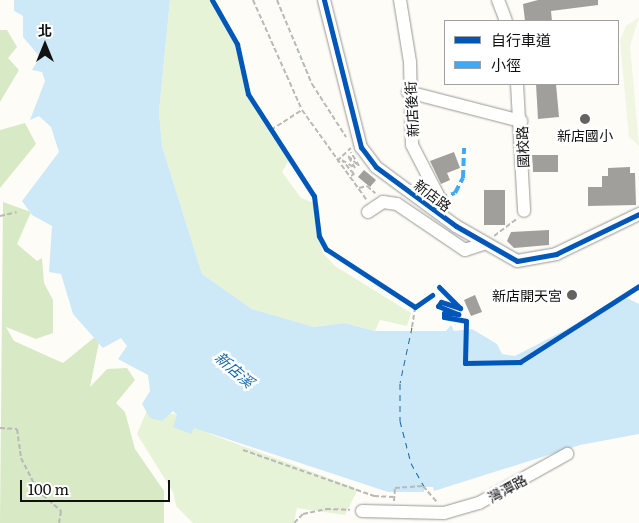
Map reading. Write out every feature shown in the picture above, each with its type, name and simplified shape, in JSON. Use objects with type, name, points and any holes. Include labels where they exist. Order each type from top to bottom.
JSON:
[{"type":"street","name":"新店路","points":[[324,0],[361,147],[376,167],[484,244],[517,260],[556,254],[639,214]]},
{"type":"street","name":"新店後街","points":[[400,0],[409,53],[408,92],[412,145],[440,199],[430,207]]},
{"type":"street","points":[[498,0],[506,20]]},
{"type":"street","name":"國校路","points":[[517,85],[521,121],[524,211]]},
{"type":"street","points":[[408,92],[521,121]]},
{"type":"street","points":[[374,207],[396,204],[465,250],[484,244]]},
{"type":"street","name":"灣潭路","points":[[362,511],[396,511],[445,518],[479,504],[567,454]]},
{"type":"path","points":[[212,0],[237,44],[248,94],[314,196],[319,236],[326,249],[415,307]]},
{"type":"path","points":[[253,0],[302,110],[337,160],[374,207]]},
{"type":"path","points":[[277,0],[312,84],[350,142]]},
{"type":"path","points":[[271,130],[302,110]]},
{"type":"path","points":[[337,160],[351,148]]},
{"type":"path","points":[[351,176],[354,174],[342,160],[354,170],[346,157],[357,167],[348,153],[356,155]]},
{"type":"path","points":[[359,188],[367,186],[374,207]]},
{"type":"path","points":[[484,244],[524,211]]},
{"type":"path","points":[[0,216],[16,212]]},
{"type":"path","points":[[412,327],[415,307],[432,295]]},
{"type":"path","points":[[0,428],[17,429],[21,458],[37,490],[61,511],[59,523]]},
{"type":"path","points":[[243,450],[374,496],[393,496]]},
{"type":"path","points":[[396,511],[393,496],[395,488],[428,488],[445,518]]},
{"type":"path","points":[[294,523],[303,514],[326,509],[362,511]]},
{"type":"green space","points":[[170,0],[212,0],[239,48],[251,95],[289,160],[282,172],[301,198],[319,205],[322,252],[335,266],[411,313],[407,326],[380,320],[375,331],[344,323],[312,327],[252,309],[202,274],[162,146],[159,112]]},
{"type":"green space","points":[[639,17],[630,46],[639,146],[629,137],[620,40],[626,26]]},
{"type":"green space","points":[[0,30],[7,30],[17,47],[8,58],[19,70],[0,102]]},
{"type":"green space","points":[[25,123],[36,144],[0,188],[0,130]]},
{"type":"green space","points":[[3,202],[31,212],[17,244],[37,261],[42,258],[44,283],[53,300],[53,333],[36,339],[6,327],[14,341],[63,363],[101,332],[90,387],[107,369],[127,368],[135,380],[116,403],[125,412],[135,449],[164,491],[164,523],[0,523]]},
{"type":"green space","points":[[148,408],[195,419],[210,434],[358,489],[345,515],[297,508],[294,523],[193,523],[176,506],[173,492],[137,434]]},
{"type":"water","name":"新店溪","points":[[14,0],[170,0],[159,112],[162,146],[202,274],[252,309],[313,327],[344,323],[375,331],[446,331],[451,325],[454,331],[472,329],[497,344],[502,354],[515,356],[627,298],[639,304],[639,434],[580,445],[434,491],[433,487],[424,487],[424,492],[388,492],[194,428],[191,434],[173,427],[177,415],[173,411],[162,421],[150,418],[142,404],[150,391],[148,375],[118,359],[127,346],[121,338],[103,348],[73,314],[61,274],[49,272],[52,226],[32,215],[22,201],[59,152],[51,127],[39,116],[30,120],[45,81],[42,72],[32,70],[40,57],[23,37],[23,16],[14,11]]},
{"type":"building","points":[[538,0],[598,0],[598,5],[551,11],[552,20],[525,20],[523,4]]},
{"type":"building","points":[[536,85],[556,85],[559,117],[538,119]]},
{"type":"building","points":[[454,152],[460,168],[447,173],[450,180],[441,184],[430,161]]},
{"type":"building","points":[[532,155],[558,155],[558,172],[533,172]]},
{"type":"building","points":[[630,167],[630,173],[635,173],[636,205],[588,206],[588,187],[602,187],[602,176],[608,176],[608,168]]},
{"type":"building","points":[[364,170],[376,180],[370,187],[358,177]]},
{"type":"building","points":[[484,190],[505,190],[505,225],[484,225]]},
{"type":"building","points":[[549,230],[549,245],[514,248],[507,241],[511,232]]},
{"type":"building","points":[[475,295],[482,312],[471,316],[464,300]]},
{"type":"ferry route","points":[[412,327],[400,383],[400,421],[411,463],[425,488]]},
{"type":"marked path","points":[[440,199],[455,193],[463,178],[464,148]]},
{"type":"cycle path","points":[[212,0],[237,44],[248,94],[314,196],[319,236],[326,249],[415,307],[432,295]]},
{"type":"cycle path","points":[[324,0],[361,147],[376,167],[456,226],[517,261],[556,254],[639,214]]},
{"type":"cycle path","points":[[439,287],[460,308],[441,302],[438,306],[458,314],[444,313],[444,317],[466,321],[465,363],[520,362],[639,286]]},
{"type":"place","name":"新店國小","points":[[585,119]]},
{"type":"place","name":"新店開天宮","points":[[572,295]]}]
